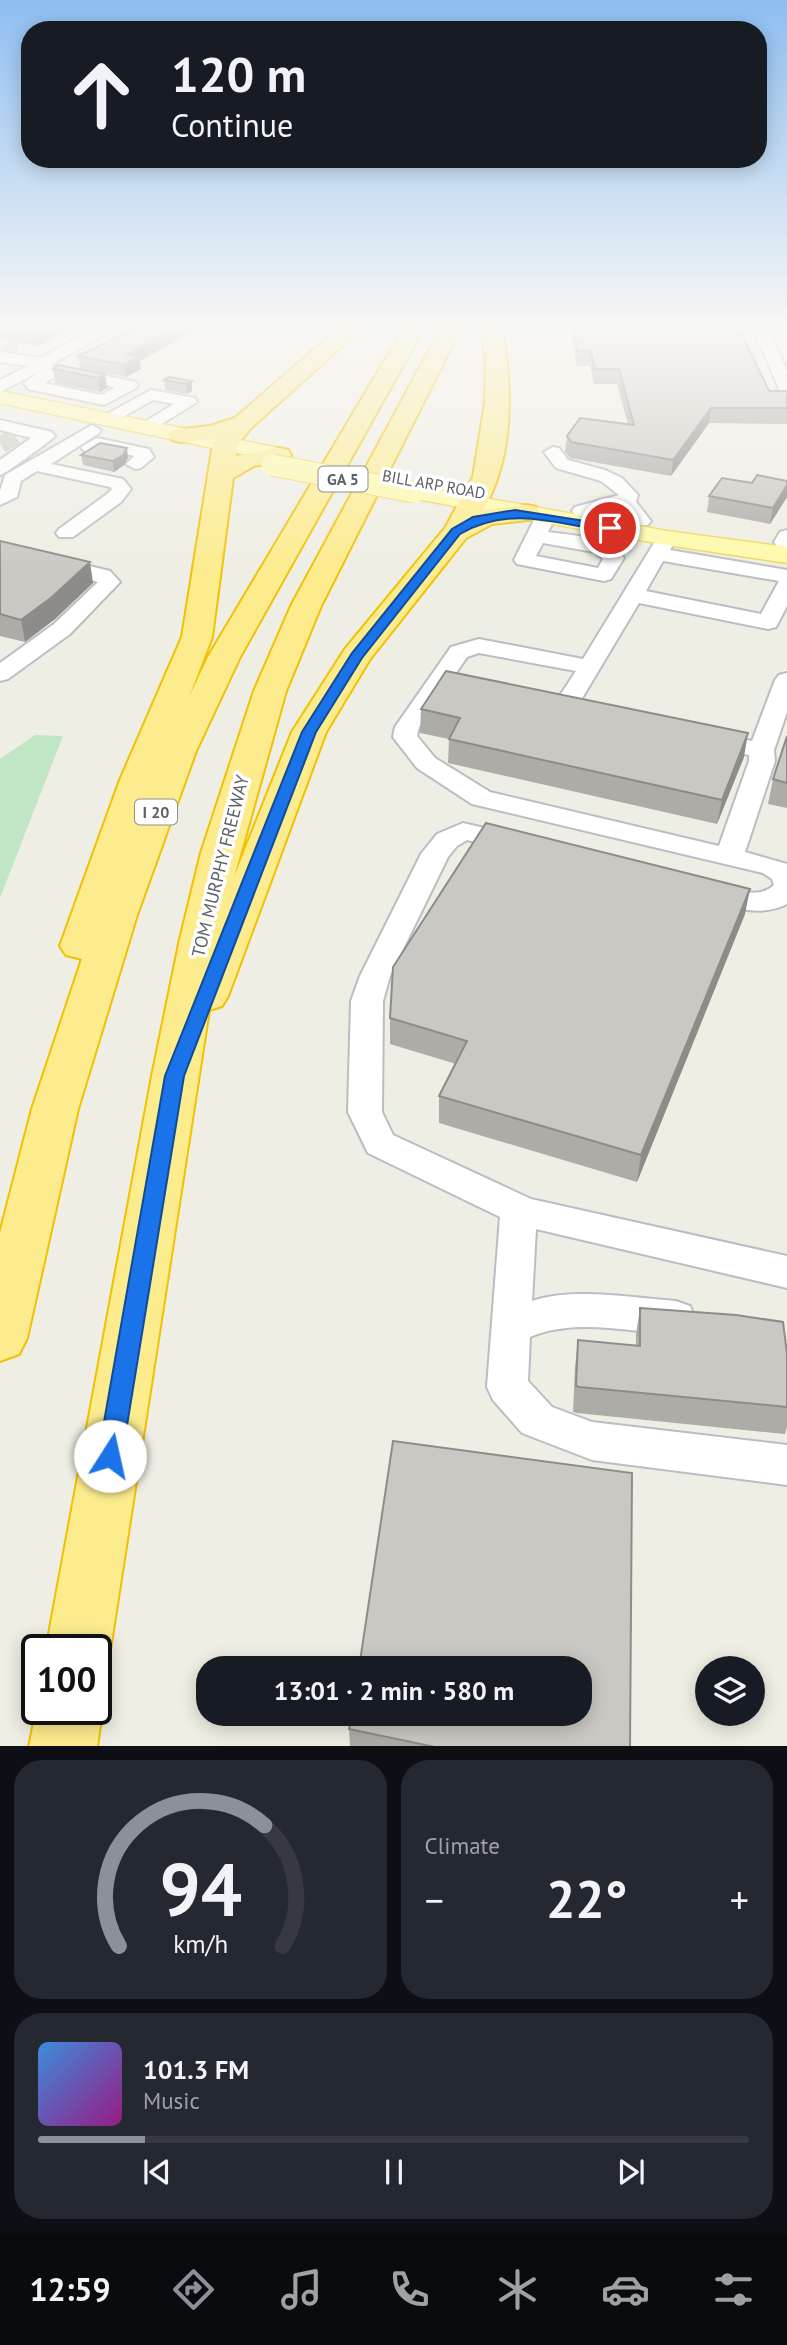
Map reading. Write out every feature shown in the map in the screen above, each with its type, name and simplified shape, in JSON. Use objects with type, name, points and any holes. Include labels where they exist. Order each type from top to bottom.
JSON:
[{"type":"highway","points":[[153,444],[213,433],[243,423],[259,409]]},
{"type":"highway","name":"I 20","points":[[0,1338],[55,1109],[117,915],[201,702],[237,633],[367,409]]},
{"type":"highway","name":"TOM MURPHY FREEWAY","points":[[81,1634],[175,1076],[200,939],[220,853],[270,691],[306,606],[408,409]]},
{"type":"highway","points":[[473,501],[494,409]]},
{"type":"highway","points":[[55,1109],[52,1074],[56,1037],[72,971],[118,833],[197,637],[245,458],[243,423]]},
{"type":"highway","points":[[175,1076],[309,732],[349,665],[473,501],[494,485],[532,516]]},
{"type":"highway","points":[[473,501],[486,517],[532,516]]},
{"type":"highway","points":[[63,1746],[66,1725]]},
{"type":"main road","name":"BILL ARP ROAD","points":[[59,410],[105,432],[153,444],[416,487],[473,501]]},
{"type":"main road","name":"BILL ARP ROAD","points":[[7,433],[105,432]]},
{"type":"main road","points":[[532,516],[582,511],[781,545]]},
{"type":"main road","points":[[532,516],[610,545],[781,545]]},
{"type":"street","points":[[2,484],[48,457],[105,432],[133,409]]},
{"type":"street","points":[[153,444],[183,409]]},
{"type":"street","points":[[7,433],[18,453]]},
{"type":"street","points":[[2,484],[18,453],[46,436],[7,433]]},
{"type":"street","points":[[553,452],[562,464],[604,475],[621,485],[629,495],[626,502]]},
{"type":"street","points":[[18,453],[48,457]]},
{"type":"street","points":[[48,457],[41,467],[116,483],[122,489],[114,498],[66,533]]},
{"type":"street","points":[[582,511],[626,502]]},
{"type":"street","points":[[626,502],[642,521]]},
{"type":"street","points":[[532,516],[524,560],[604,575],[610,545]]},
{"type":"street","points":[[781,545],[777,558],[787,573]]},
{"type":"street","points":[[563,709],[662,546],[787,573]]},
{"type":"street","points":[[0,550],[103,576],[110,582],[62,629],[0,674]]},
{"type":"street","points":[[633,595],[777,624],[787,584]]},
{"type":"street","points":[[590,667],[479,646],[459,652],[407,727],[405,737],[426,763],[481,798],[772,867],[787,880],[780,897],[760,904],[755,903]]},
{"type":"street","points":[[730,855],[762,761],[761,750],[787,680]]},
{"type":"street","points":[[438,683],[463,688]]},
{"type":"street","points":[[538,704],[602,717]]},
{"type":"street","points":[[689,735],[761,750]]},
{"type":"street","points":[[542,851],[463,831],[447,840],[435,854],[381,964],[367,1001],[365,1112],[380,1144],[519,1210],[787,1272]]},
{"type":"street","points":[[688,887],[787,912]]},
{"type":"street","points":[[519,1210],[507,1387],[537,1420],[592,1441],[787,1465]]},
{"type":"street","points":[[511,1328],[544,1314],[577,1311],[716,1321]]},
{"type":"green space","points":[[35,735],[63,736],[0,898],[0,759]]},
{"type":"building","points":[[630,409],[710,409],[673,460],[571,442],[567,436],[580,418],[634,425]]},
{"type":"building","points":[[100,443],[127,448],[123,455],[113,461],[81,455]]},
{"type":"building","points":[[757,475],[787,481],[773,508],[709,496],[722,478],[752,483]]},
{"type":"building","points":[[0,541],[90,562],[52,597],[21,620],[0,614]]},
{"type":"building","points":[[446,671],[748,733],[722,800],[449,739],[460,718],[421,709]]},
{"type":"building","points":[[787,736],[787,783],[773,779]]},
{"type":"building","points":[[486,823],[750,889],[641,1155],[439,1096],[467,1041],[390,1018],[393,967]]},
{"type":"building","points":[[640,1308],[736,1315],[783,1322],[787,1354],[787,1407],[576,1386],[578,1340],[640,1346]]},
{"type":"building","points":[[393,1441],[632,1473],[630,1746],[430,1746],[349,1729],[350,1726],[592,1726],[592,1656],[361,1656]]},
{"type":"tunnel","points":[[1,445],[20,433]]},
{"type":"route","points":[[110,1456],[175,1076],[309,732],[342,675],[456,532],[486,517],[515,513],[610,528]]}]
